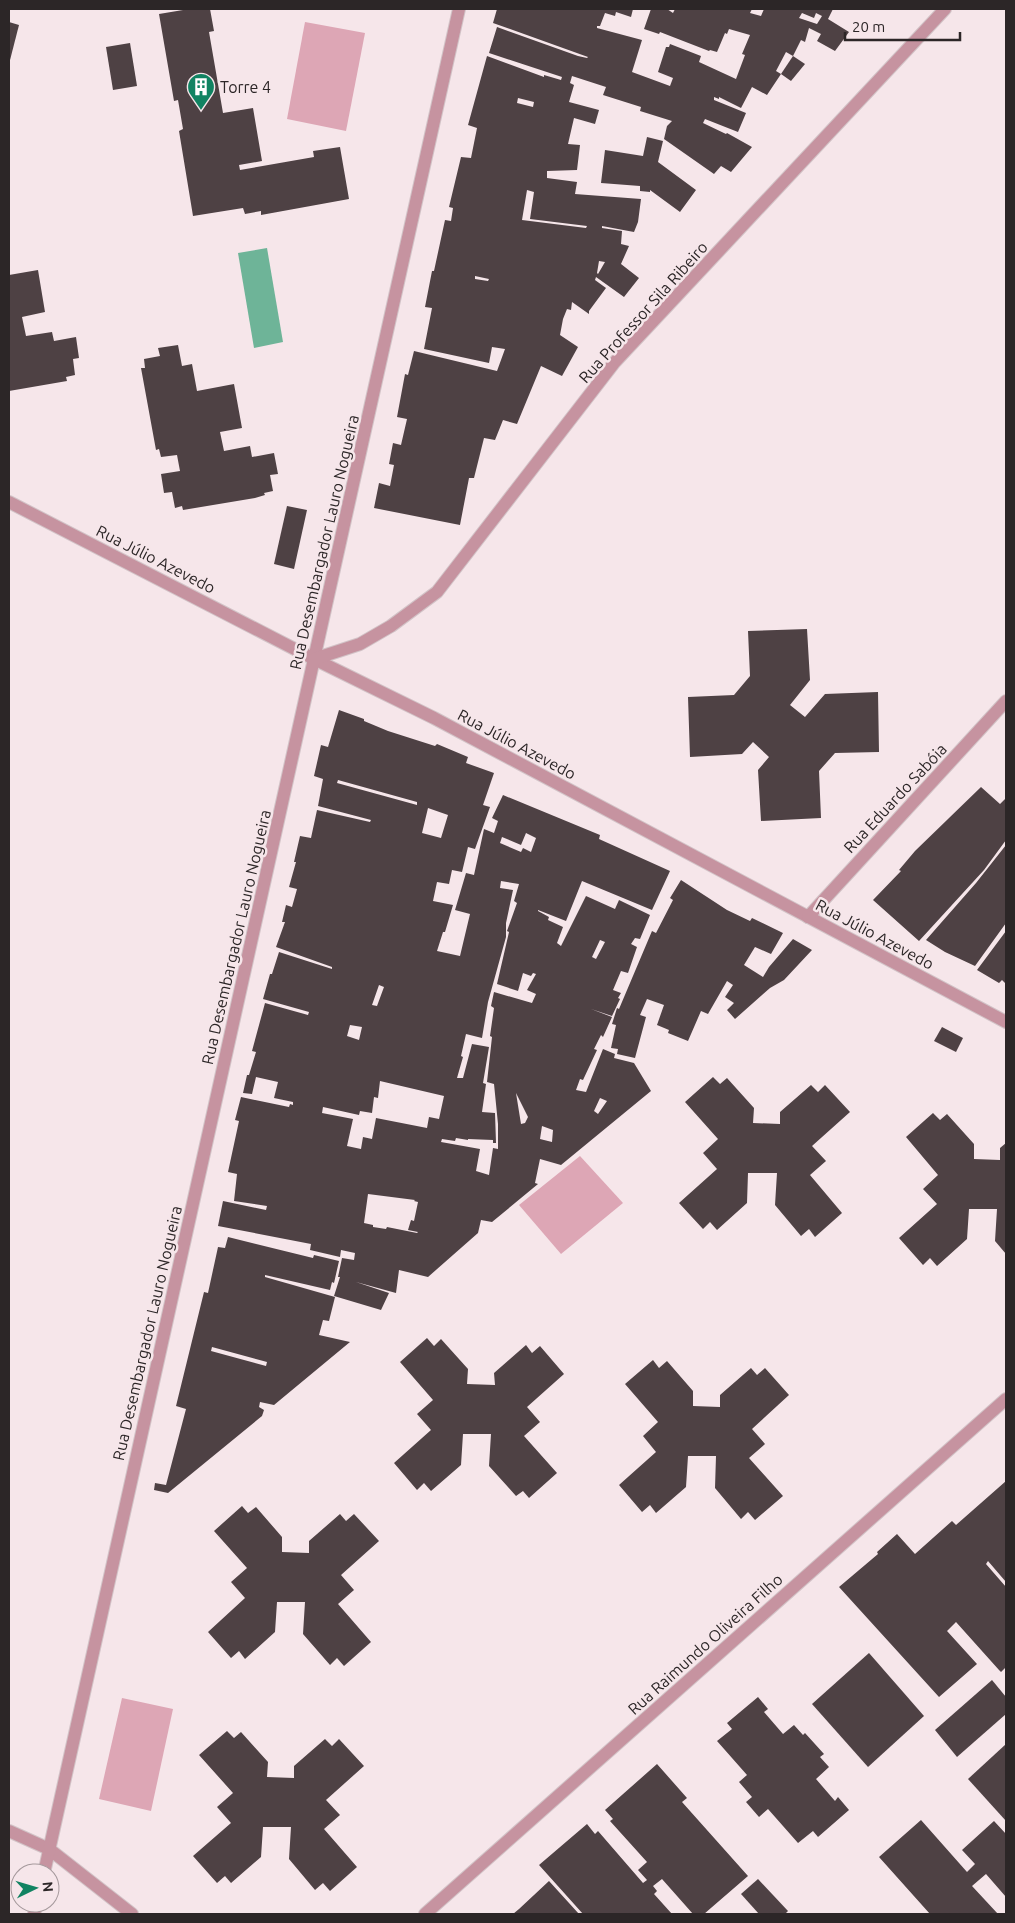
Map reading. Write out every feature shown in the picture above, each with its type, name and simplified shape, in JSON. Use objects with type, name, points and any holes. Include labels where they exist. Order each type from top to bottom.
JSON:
[{"type":"street","name":"Rua Desembargador Lauro Nogueira","points":[[46,1863],[459,9]]},
{"type":"street","name":"Rua Professor Sila Ribeiro","points":[[314,659],[360,644],[391,626],[437,592],[614,363],[945,9]]},
{"type":"street","name":"Rua Júlio Azevedo","points":[[9,502],[314,659],[434,718],[1006,1022]]},
{"type":"street","name":"Rua Eduardo Sabóia","points":[[808,917],[1006,700]]},
{"type":"street","name":"Rua Raimundo Oliveira Filho","points":[[425,1914],[1006,1399]]},
{"type":"street","points":[[9,1831],[49,1849],[132,1914]]},
{"type":"shaded area","points":[[305,22],[365,33],[346,131],[287,119]]},
{"type":"shaded area","points":[[267,248],[283,342],[254,348],[238,253]]},
{"type":"shaded area","points":[[580,1156],[623,1203],[561,1254],[519,1205]]},
{"type":"shaded area","points":[[122,1698],[173,1709],[151,1811],[99,1799]]},
{"type":"building","name":"Torre 4","points":[[189,9],[210,9],[214,31],[209,32],[223,113],[253,108],[262,161],[239,165],[240,170],[314,157],[313,151],[340,147],[349,199],[261,215],[261,211],[245,214],[243,208],[193,216],[179,131],[183,129],[178,100],[174,101],[159,14]]},
{"type":"building","points":[[497,9],[633,9],[631,17],[616,12],[615,16],[605,13],[600,26],[597,26],[597,28],[642,40],[632,72],[670,86],[673,78],[658,72],[666,47],[669,47],[670,44],[701,56],[699,62],[736,79],[745,55],[742,54],[750,35],[729,29],[727,34],[725,33],[717,52],[709,51],[660,32],[659,34],[644,29],[651,9],[667,9],[673,13],[675,9],[752,9],[750,13],[761,16],[764,9],[833,9],[828,19],[849,32],[835,51],[817,41],[821,34],[809,28],[805,42],[801,40],[793,56],[786,52],[776,71],[781,74],[767,95],[752,87],[741,108],[719,97],[719,99],[714,97],[714,100],[746,113],[738,132],[705,119],[703,123],[727,133],[752,147],[731,172],[721,166],[714,174],[664,139],[667,126],[672,121],[640,111],[641,107],[603,95],[606,87],[572,76],[570,83],[574,85],[569,102],[599,110],[595,124],[574,118],[568,144],[580,145],[577,170],[547,171],[547,178],[577,182],[575,194],[641,199],[638,222],[634,232],[602,226],[602,228],[622,231],[621,244],[629,246],[621,264],[639,278],[624,297],[596,277],[595,280],[606,288],[589,311],[589,314],[572,302],[571,310],[567,309],[563,319],[560,335],[578,347],[562,376],[541,366],[517,424],[503,420],[495,440],[484,438],[474,478],[469,478],[460,525],[374,508],[379,483],[390,486],[394,465],[389,464],[393,443],[401,445],[407,419],[397,417],[405,374],[408,375],[414,351],[497,371],[505,349],[492,347],[489,363],[424,349],[432,308],[425,307],[432,271],[434,271],[445,220],[451,221],[453,208],[449,207],[461,157],[471,158],[477,128],[468,125],[487,56],[544,77],[544,75],[561,80],[562,77],[489,53],[497,27],[578,56],[588,57],[493,23]],"holes":[[[802,13],[814,18],[816,13],[822,16],[817,24],[799,18]],[[518,98],[534,102],[533,107],[517,103]],[[527,190],[534,192],[530,219],[587,226],[586,228],[522,220]],[[599,261],[605,262],[598,274]],[[475,276],[489,279],[488,281],[475,279]]]},
{"type":"building","points":[[9,22],[19,25],[9,64]]},
{"type":"building","points":[[130,43],[137,86],[113,90],[106,47]]},
{"type":"building","points":[[793,56],[805,64],[791,81],[781,74]]},
{"type":"building","points":[[647,137],[663,141],[658,162],[696,190],[680,212],[650,190],[650,192],[640,191],[640,186],[601,183],[605,150],[643,156]]},
{"type":"building","points":[[38,270],[45,312],[22,317],[26,336],[52,332],[54,341],[76,337],[79,358],[73,359],[75,375],[66,377],[67,381],[9,391],[9,275]]},
{"type":"building","points":[[178,345],[182,366],[192,364],[197,391],[234,384],[242,428],[220,432],[224,451],[250,446],[252,457],[274,453],[278,474],[270,475],[273,491],[255,498],[183,510],[182,506],[175,508],[172,492],[164,493],[161,474],[180,471],[177,455],[161,457],[159,449],[156,450],[141,368],[145,368],[144,359],[160,356],[158,348]]},
{"type":"building","points":[[287,506],[307,510],[294,569],[274,564]]},
{"type":"building","points":[[807,629],[810,680],[790,705],[805,717],[825,694],[878,692],[879,752],[835,753],[819,771],[821,818],[761,821],[758,770],[769,757],[753,742],[742,754],[690,757],[688,697],[734,695],[750,676],[748,631]]},
{"type":"building","points":[[339,710],[364,719],[364,721],[388,731],[435,746],[437,744],[468,757],[466,763],[494,773],[483,805],[490,807],[475,849],[468,847],[462,872],[452,870],[449,884],[437,882],[433,901],[453,905],[437,951],[460,956],[470,914],[455,910],[466,873],[474,875],[484,829],[494,833],[498,821],[492,818],[503,795],[600,835],[599,839],[670,871],[652,910],[582,881],[566,921],[538,910],[549,917],[548,920],[563,927],[557,943],[561,946],[586,896],[615,909],[619,900],[650,915],[640,939],[635,938],[631,944],[637,947],[628,973],[621,971],[613,990],[621,993],[612,1016],[591,1009],[612,1017],[603,1037],[601,1035],[594,1049],[597,1050],[583,1080],[580,1079],[576,1090],[586,1092],[603,1049],[615,1054],[614,1058],[634,1063],[651,1091],[561,1165],[540,1159],[535,1183],[538,1184],[492,1222],[481,1220],[478,1233],[428,1277],[399,1270],[396,1293],[356,1282],[389,1293],[381,1310],[334,1296],[340,1277],[338,1277],[342,1258],[354,1260],[355,1253],[341,1250],[340,1257],[310,1250],[311,1244],[218,1226],[223,1201],[266,1210],[267,1206],[234,1201],[237,1174],[228,1172],[239,1121],[235,1120],[241,1097],[289,1107],[290,1104],[293,1105],[293,1102],[274,1098],[278,1082],[256,1077],[252,1094],[243,1093],[247,1075],[249,1075],[256,1052],[252,1051],[265,1003],[308,1015],[309,1012],[263,999],[279,952],[332,969],[332,967],[276,947],[285,922],[282,922],[286,905],[292,907],[297,889],[289,887],[296,862],[294,862],[300,836],[311,838],[317,810],[370,822],[371,820],[318,806],[323,779],[314,776],[321,745],[328,747]],"holes":[[[338,780],[417,802],[417,805],[337,783]],[[428,808],[448,815],[441,838],[422,833]],[[526,833],[536,838],[531,852],[523,848],[521,852],[500,843],[502,837],[521,845]],[[501,881],[519,884],[514,901],[517,903],[507,931],[509,932],[497,984],[518,991],[523,973],[531,976],[533,973],[536,974],[527,990],[536,994],[532,1003],[494,992],[491,1006],[494,1008],[487,1082],[494,1084],[498,1124],[498,1149],[493,1148],[489,1175],[476,1171],[480,1149],[441,1142],[442,1139],[455,1141],[456,1138],[493,1140],[493,1143],[496,1143],[495,1113],[482,1112],[486,1084],[483,1083],[489,1047],[472,1044],[463,1078],[457,1078],[463,1057],[461,1056],[466,1034],[482,1038],[488,1002],[506,937],[506,923],[513,890],[500,888]],[[600,940],[605,942],[596,959],[592,957]],[[379,985],[384,987],[377,1006],[372,1005]],[[350,1025],[362,1027],[359,1040],[347,1036]],[[380,1081],[444,1096],[439,1119],[429,1117],[427,1128],[376,1118],[372,1139],[363,1137],[361,1149],[347,1146],[353,1119],[322,1113],[323,1107],[359,1115],[360,1111],[372,1113],[374,1097],[378,1098]],[[516,1093],[528,1117],[525,1123],[521,1124]],[[600,1098],[607,1101],[598,1114],[594,1111]],[[542,1126],[553,1130],[552,1142],[540,1139]],[[368,1194],[415,1200],[418,1202],[414,1221],[411,1220],[408,1230],[417,1233],[387,1227],[386,1229],[373,1227],[373,1225],[364,1223]]]},
{"type":"building","points":[[981,787],[1000,804],[1006,798],[1006,840],[984,870],[919,941],[873,900],[901,871],[899,870],[915,851]]},
{"type":"building","points":[[1006,845],[1006,923],[975,966],[945,952],[926,940],[976,883]]},
{"type":"building","points":[[681,880],[727,910],[750,921],[752,918],[783,933],[771,954],[755,947],[744,965],[763,977],[793,939],[812,950],[784,980],[770,988],[735,1019],[727,1010],[734,1003],[725,997],[733,985],[727,981],[708,1014],[701,1011],[688,1041],[668,1033],[669,1030],[657,1025],[664,1005],[647,999],[640,1015],[646,1017],[635,1058],[617,1054],[618,1049],[611,1048],[616,1025],[612,1024],[617,1008],[619,1009],[652,931],[656,933],[673,900],[670,898]]},
{"type":"building","points":[[1006,931],[1006,984],[1002,980],[999,983],[977,970]]},
{"type":"building","points":[[942,1027],[963,1038],[956,1052],[934,1041]]},
{"type":"building","points":[[713,1077],[720,1084],[727,1078],[754,1108],[753,1123],[780,1124],[780,1112],[811,1085],[818,1092],[825,1085],[850,1112],[812,1146],[826,1161],[810,1175],[842,1213],[815,1237],[809,1229],[801,1236],[775,1205],[777,1173],[748,1173],[747,1203],[717,1230],[710,1222],[703,1229],[679,1203],[717,1169],[703,1153],[718,1139],[685,1102]]},
{"type":"building","points":[[933,1113],[940,1120],[947,1114],[974,1144],[974,1159],[1000,1160],[1000,1148],[1006,1143],[1006,1254],[995,1241],[997,1209],[969,1209],[967,1239],[937,1266],[930,1258],[923,1265],[899,1238],[937,1204],[923,1189],[938,1175],[906,1137]]},
{"type":"building","points":[[228,1237],[313,1258],[314,1255],[339,1261],[334,1283],[332,1282],[330,1290],[265,1275],[265,1277],[335,1297],[329,1321],[323,1320],[319,1335],[350,1342],[274,1405],[260,1402],[259,1407],[264,1410],[262,1416],[168,1493],[154,1490],[155,1483],[166,1485],[186,1409],[176,1406],[204,1292],[208,1293],[218,1247],[225,1248]],"holes":[[[212,1347],[267,1362],[266,1366],[211,1351]]]},
{"type":"building","points":[[427,1338],[434,1346],[441,1339],[468,1369],[467,1384],[495,1385],[494,1373],[526,1345],[532,1353],[540,1346],[564,1374],[527,1407],[540,1422],[524,1436],[557,1473],[529,1498],[523,1491],[516,1496],[489,1466],[491,1434],[463,1434],[461,1465],[431,1491],[424,1483],[417,1490],[394,1463],[431,1430],[417,1414],[433,1400],[400,1362]]},
{"type":"building","points":[[653,1360],[659,1368],[667,1361],[693,1391],[693,1406],[720,1407],[720,1395],[751,1368],[757,1375],[765,1368],[789,1395],[752,1429],[765,1444],[749,1458],[783,1496],[755,1520],[748,1512],[741,1519],[715,1488],[716,1456],[688,1456],[686,1487],[656,1513],[650,1505],[642,1512],[619,1485],[656,1452],[643,1436],[658,1422],[625,1384]]},
{"type":"building","points":[[1006,1481],[1006,1582],[988,1561],[986,1564],[1006,1587],[1006,1667],[1001,1672],[956,1622],[947,1631],[977,1664],[939,1697],[839,1587],[878,1554],[877,1552],[897,1534],[915,1554],[952,1521],[956,1525]]},
{"type":"building","points":[[242,1506],[248,1513],[256,1507],[282,1537],[282,1552],[309,1553],[309,1541],[340,1514],[346,1521],[354,1514],[379,1541],[341,1575],[354,1590],[338,1604],[371,1642],[344,1666],[337,1658],[330,1665],[303,1634],[305,1602],[277,1602],[275,1632],[245,1659],[239,1651],[231,1658],[208,1632],[245,1598],[231,1582],[247,1568],[214,1531]]},
{"type":"building","points":[[869,1653],[924,1716],[868,1767],[812,1704]]},
{"type":"building","points":[[992,1680],[1006,1697],[1006,1714],[957,1757],[935,1730]]},
{"type":"building","points":[[758,1697],[768,1709],[764,1712],[783,1734],[794,1725],[803,1735],[805,1733],[824,1754],[820,1757],[829,1767],[816,1779],[835,1801],[838,1797],[849,1810],[818,1837],[813,1831],[798,1843],[768,1809],[759,1817],[746,1802],[752,1797],[739,1782],[747,1775],[717,1741],[732,1729],[727,1723]]},
{"type":"building","points":[[227,1731],[234,1738],[241,1732],[268,1762],[267,1777],[294,1778],[294,1766],[325,1739],[332,1746],[339,1739],[364,1766],[326,1800],[340,1815],[324,1829],[357,1867],[330,1891],[323,1883],[315,1890],[289,1859],[291,1827],[263,1827],[261,1857],[231,1883],[225,1876],[217,1883],[193,1856],[231,1823],[217,1807],[233,1793],[199,1755]]},
{"type":"building","points":[[1006,1744],[1006,1821],[968,1779]]},
{"type":"building","points":[[657,1764],[687,1798],[682,1802],[748,1876],[704,1914],[693,1914],[662,1879],[653,1886],[657,1891],[654,1894],[672,1914],[583,1914],[539,1865],[587,1824],[595,1834],[598,1831],[643,1883],[647,1880],[638,1870],[647,1862],[610,1821],[613,1819],[605,1810]]},
{"type":"building","points":[[921,1820],[967,1872],[975,1864],[962,1850],[994,1821],[1006,1834],[1006,1897],[986,1874],[972,1886],[998,1914],[930,1914],[879,1857]]},
{"type":"building","points":[[758,1879],[788,1911],[785,1914],[759,1914],[741,1894]]},
{"type":"building","points":[[549,1881],[579,1914],[513,1914],[519,1909]]},
{"type":"place","name":"Torre 4","points":[[201,111]]}]
